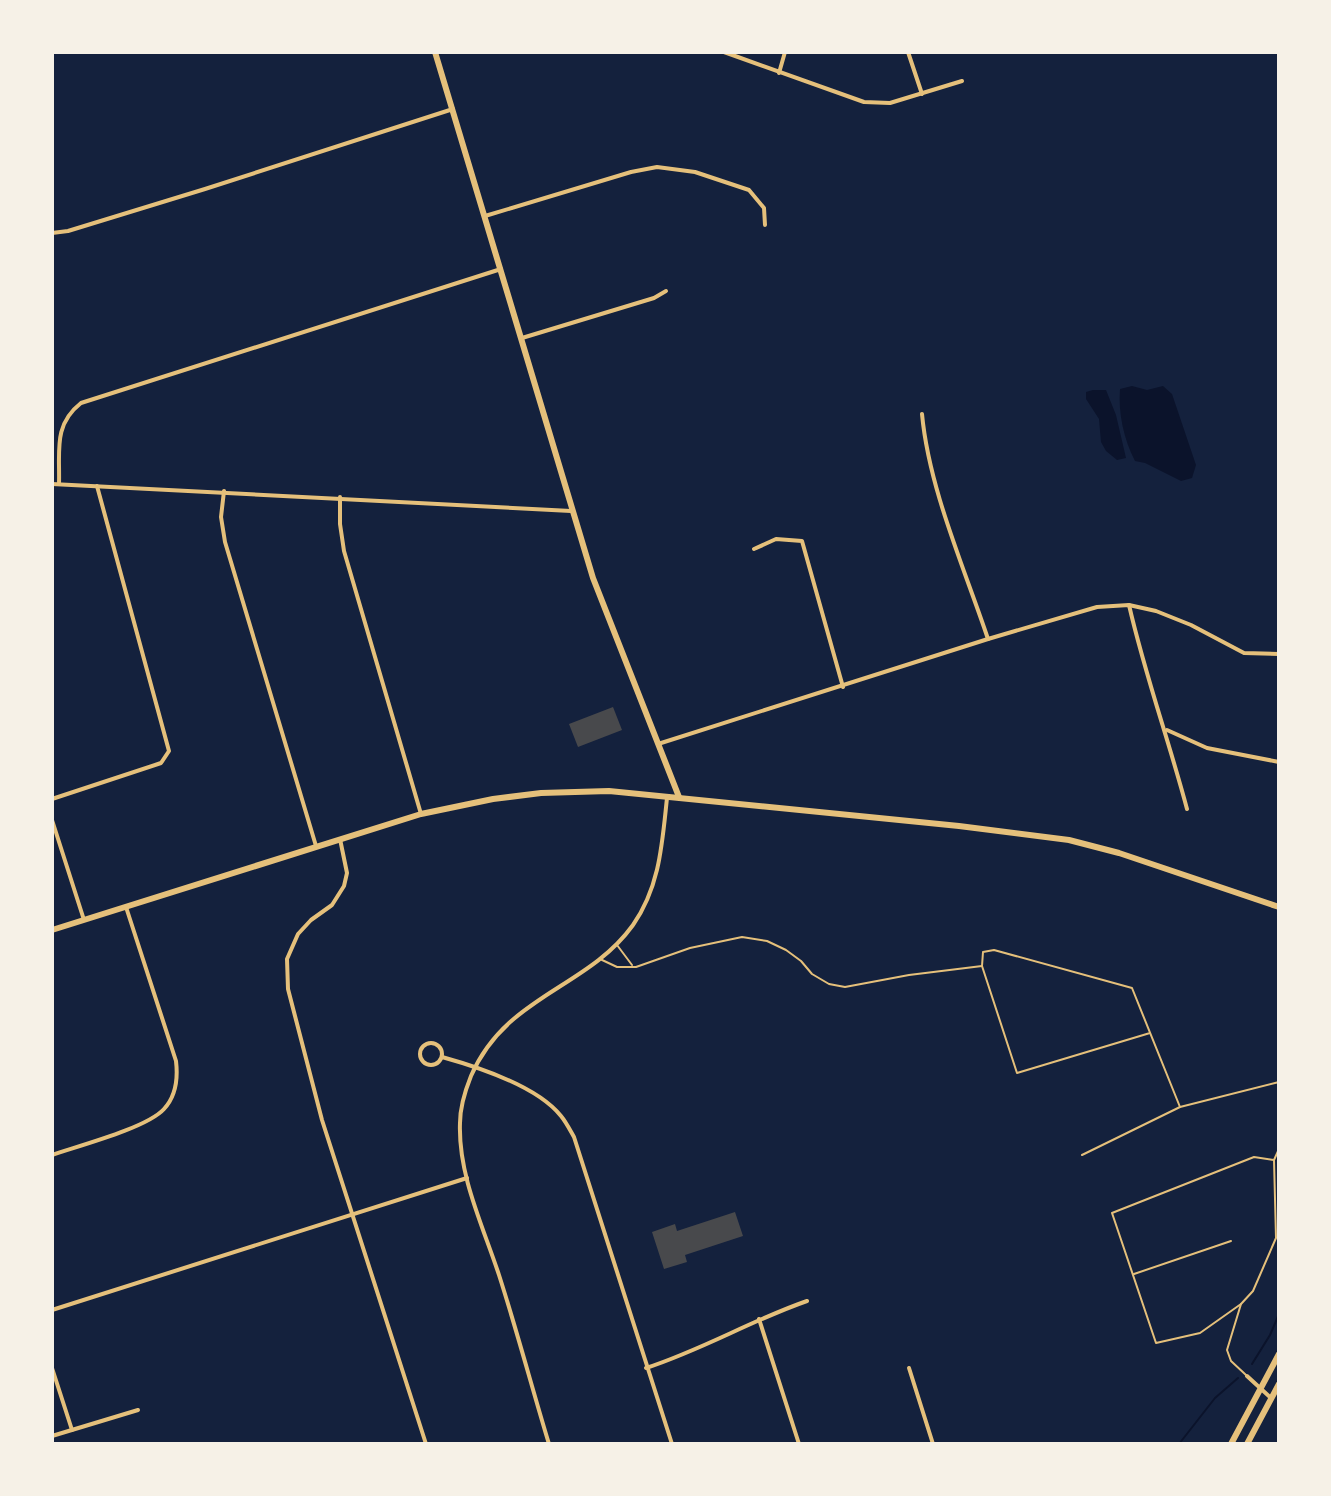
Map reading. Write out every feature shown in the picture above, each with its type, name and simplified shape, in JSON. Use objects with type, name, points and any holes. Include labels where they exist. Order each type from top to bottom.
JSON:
[{"type":"main road","points":[[435,52],[571,511],[602,605],[679,797]]},
{"type":"main road","points":[[52,930],[421,814],[541,793],[609,791],[1069,840],[1119,853],[1279,907]]},
{"type":"main road","points":[[1231,1444],[1279,1354]]},
{"type":"main road","points":[[1247,1444],[1279,1384]]},
{"type":"street","points":[[724,52],[864,102],[890,103],[962,81]]},
{"type":"street","points":[[779,73],[785,52]]},
{"type":"street","points":[[908,52],[922,94]]},
{"type":"street","points":[[52,233],[68,231],[205,189],[453,109]]},
{"type":"street","points":[[485,216],[657,167],[695,172],[749,190],[764,208],[765,225]]},
{"type":"street","points":[[59,484],[60,428],[68,413],[81,403],[501,269]]},
{"type":"street","points":[[522,338],[654,298],[666,291]]},
{"type":"street","points":[[922,414],[924,439],[935,481],[988,639]]},
{"type":"street","points":[[52,484],[571,511]]},
{"type":"street","points":[[52,799],[161,763],[169,751],[97,486]]},
{"type":"street","points":[[224,491],[221,517],[225,542],[316,846]]},
{"type":"street","points":[[340,497],[344,551],[421,814]]},
{"type":"street","points":[[754,549],[776,539],[802,541],[843,687]]},
{"type":"street","points":[[1129,605],[1151,692],[1166,730],[1187,809]]},
{"type":"street","points":[[658,744],[1097,607],[1129,605],[1156,611],[1191,625],[1244,653],[1279,654]]},
{"type":"street","points":[[1166,730],[1207,748],[1279,762]]},
{"type":"street","points":[[549,1444],[467,1178],[459,1121],[464,1092],[475,1066],[492,1039],[514,1017],[599,959],[632,926],[648,901],[659,873],[668,796]]},
{"type":"street","points":[[52,820],[84,920]]},
{"type":"street","points":[[340,839],[347,873],[344,886],[332,905],[298,934],[287,959],[288,989],[322,1120],[426,1444]]},
{"type":"street","points":[[52,1155],[150,1120],[164,1109],[174,1094],[176,1061],[126,907]]},
{"type":"street","points":[[434,1043],[441,1049],[442,1057],[437,1064],[428,1065],[422,1060],[421,1051],[426,1044],[434,1043]]},
{"type":"street","points":[[442,1057],[475,1066],[544,1100],[560,1115],[574,1137],[672,1444]]},
{"type":"street","points":[[52,1310],[467,1178]]},
{"type":"street","points":[[646,1368],[709,1345],[759,1319],[807,1301]]},
{"type":"street","points":[[759,1319],[799,1444]]},
{"type":"street","points":[[52,1368],[72,1430]]},
{"type":"street","points":[[909,1368],[933,1444]]},
{"type":"street","points":[[1247,1376],[1271,1398]]},
{"type":"street","points":[[52,1436],[138,1410]]},
{"type":"lane","points":[[599,959],[617,967],[635,967],[690,948],[742,937],[767,941],[786,950],[812,974],[829,984],[845,987],[982,966]]},
{"type":"lane","points":[[616,945],[635,967]]},
{"type":"lane","points":[[1150,1033],[1017,1073],[982,966],[983,952],[994,950],[1132,988],[1180,1107]]},
{"type":"lane","points":[[1082,1155],[1180,1107],[1279,1082]]},
{"type":"lane","points":[[1274,1160],[1254,1157],[1112,1213],[1156,1343],[1200,1333],[1241,1304],[1253,1291],[1276,1238],[1274,1160],[1279,1149]]},
{"type":"lane","points":[[1132,1274],[1231,1241]]},
{"type":"lane","points":[[1241,1304],[1227,1350],[1231,1361],[1247,1376]]},
{"type":"water","points":[[1132,386],[1147,390],[1163,386],[1172,394],[1196,465],[1192,478],[1181,481],[1135,461],[1125,435],[1120,407],[1120,389]]},
{"type":"water","points":[[1106,390],[1116,415],[1126,458],[1117,460],[1101,442],[1099,419],[1086,399],[1086,392]]},
{"type":"building","points":[[613,707],[622,730],[578,747],[569,724]]},
{"type":"building","points":[[735,1212],[743,1236],[685,1255],[687,1262],[664,1269],[652,1232],[675,1224],[677,1231]]},
{"type":"waterway","points":[[1252,1364],[1279,1314]]},
{"type":"waterway","points":[[1179,1444],[1215,1398],[1238,1378]]}]
